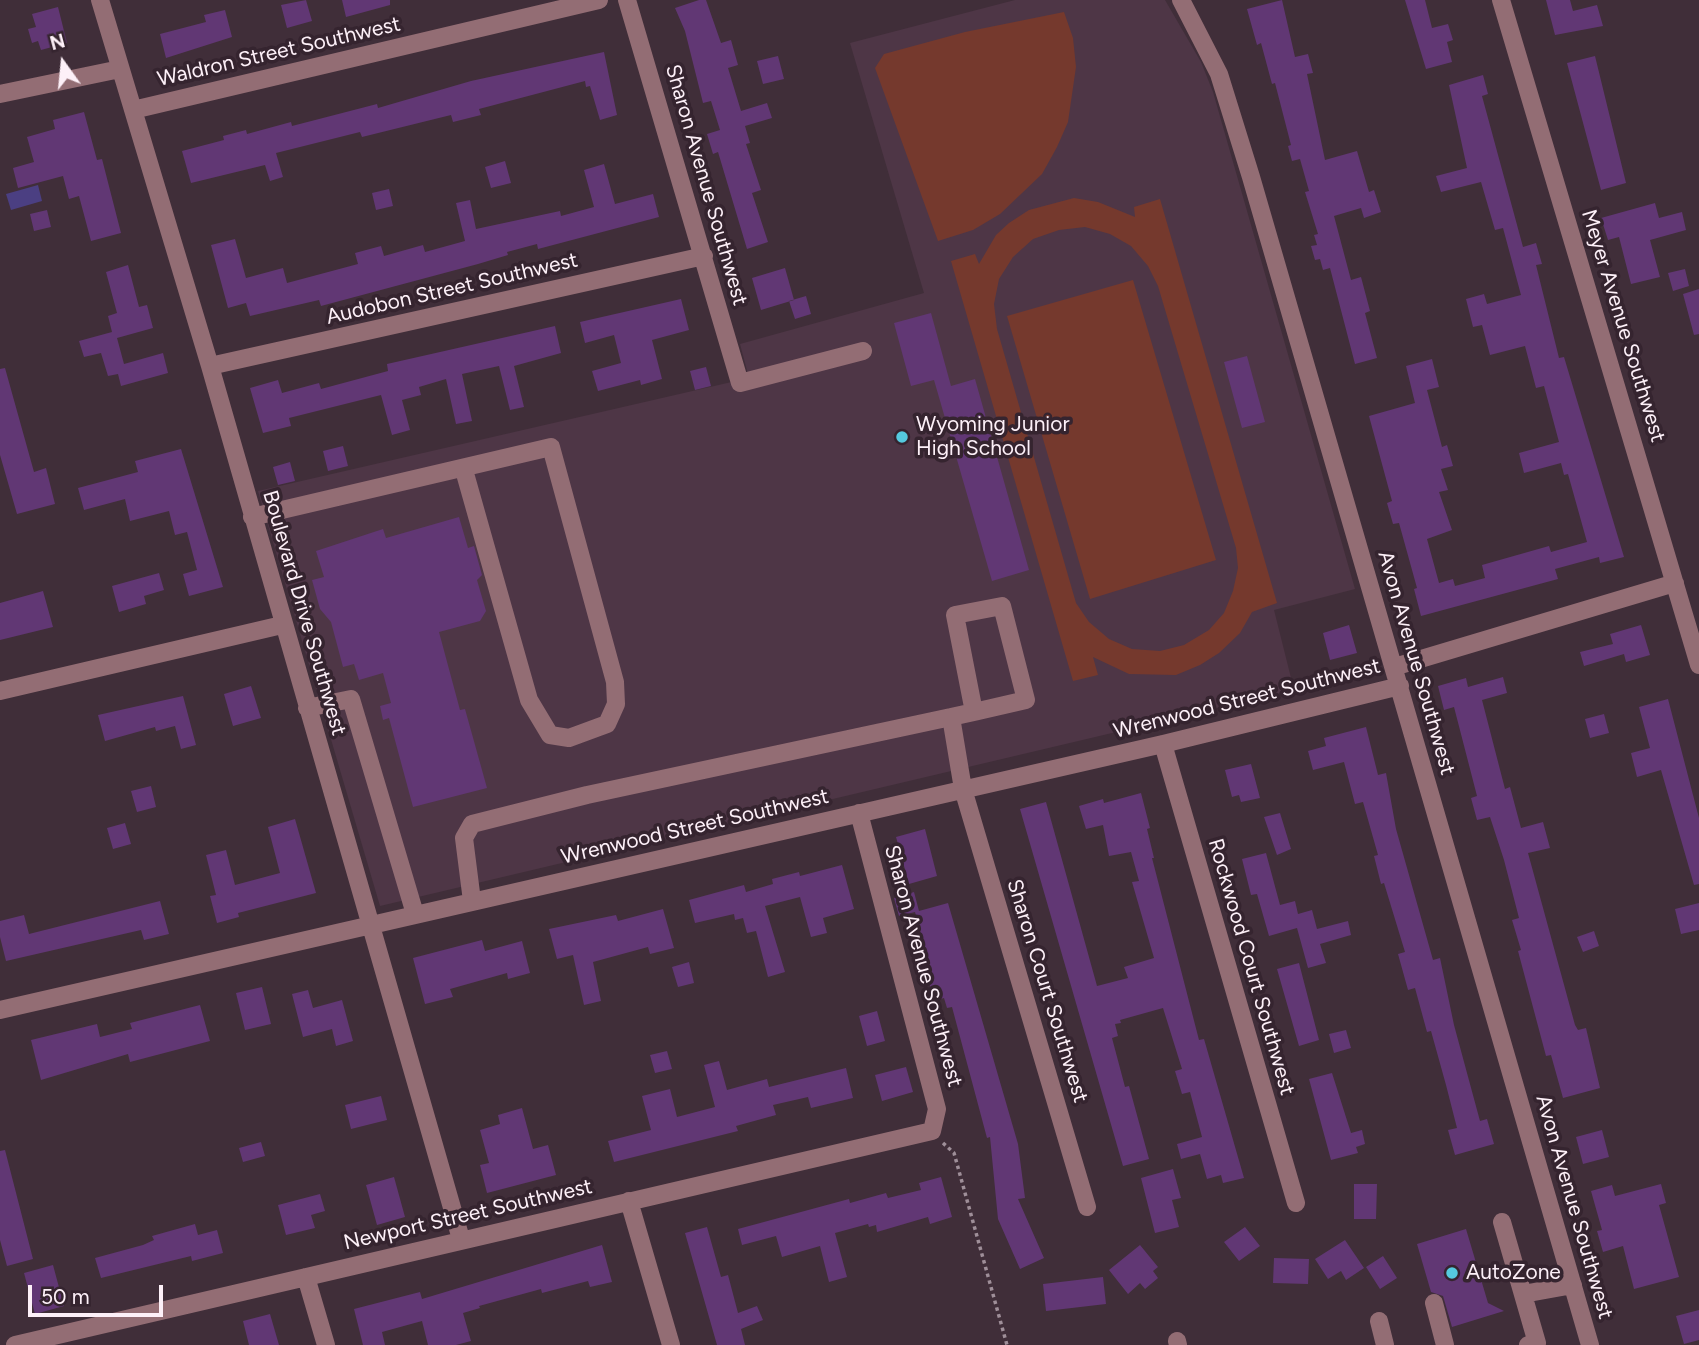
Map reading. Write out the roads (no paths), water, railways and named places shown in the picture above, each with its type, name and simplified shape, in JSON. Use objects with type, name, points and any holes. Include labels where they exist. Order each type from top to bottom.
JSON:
[{"type":"street","name":"Boulevard Drive Southwest","points":[[100,0],[210,366],[282,625],[461,1239]]},
{"type":"street","name":"Waldron Street Southwest","points":[[133,110],[599,0]]},
{"type":"street","name":"Sharon Avenue Southwest","points":[[627,0],[740,383],[863,351]]},
{"type":"street","name":"Avon Avenue Southwest","points":[[1181,0],[1219,75],[1590,1345]]},
{"type":"street","name":"Meyer Avenue Southwest","points":[[1501,0],[1699,665]]},
{"type":"street","points":[[0,94],[120,69]]},
{"type":"street","name":"Audobon Street Southwest","points":[[210,366],[704,256]]},
{"type":"street","points":[[252,517],[464,470],[551,447],[615,682],[615,704],[607,724],[569,738],[550,735],[529,700],[464,470]]},
{"type":"street","name":"Wrenwood Street Southwest","points":[[1394,667],[1675,583]]},
{"type":"street","points":[[472,901],[464,838],[472,824],[587,795],[951,717],[974,712],[1026,700],[1002,606],[955,614],[974,712]]},
{"type":"street","points":[[0,691],[282,625]]},
{"type":"street","name":"Wrenwood Street Southwest","points":[[0,1010],[1163,744],[1399,686]]},
{"type":"street","points":[[307,708],[351,699],[415,914]]},
{"type":"street","name":"Sharon Court Southwest","points":[[951,717],[963,789],[1087,1207]]},
{"type":"street","name":"Rockwood Court Southwest","points":[[1163,744],[1296,1203]]},
{"type":"street","name":"Sharon Avenue Southwest","points":[[859,813],[937,1109],[932,1131]]},
{"type":"street","name":"Newport Street Southwest","points":[[15,1345],[932,1131]]},
{"type":"street","points":[[629,1200],[671,1345]]},
{"type":"street","points":[[1502,1222],[1537,1343],[1528,1345]]},
{"type":"street","points":[[306,1278],[326,1345]]},
{"type":"street","points":[[1523,1294],[1573,1285]]},
{"type":"street","points":[[1434,1303],[1445,1345]]},
{"type":"street","points":[[1379,1321],[1385,1345]]},
{"type":"place","name":"Wyoming Junior High School","points":[[902,437]]},
{"type":"place","name":"AutoZone","points":[[1452,1273]]}]
